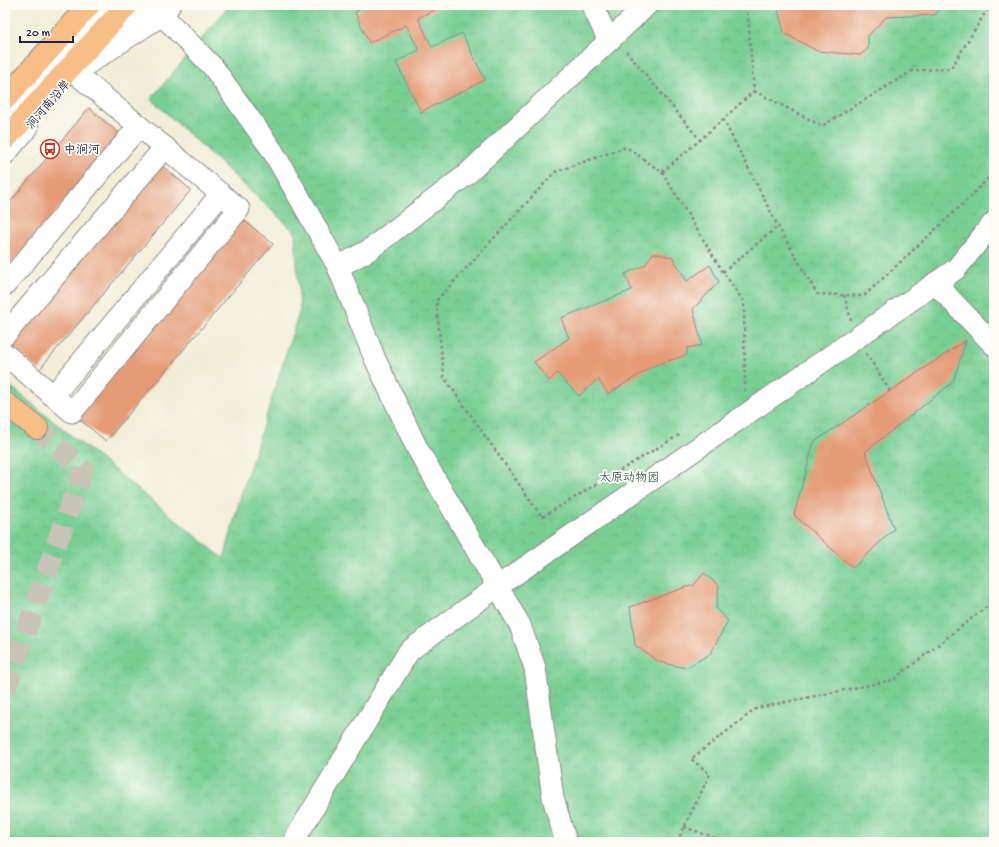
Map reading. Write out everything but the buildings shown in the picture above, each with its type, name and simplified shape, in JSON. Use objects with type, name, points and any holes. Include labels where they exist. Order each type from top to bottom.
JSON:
[{"type":"highway","points":[[5,99],[89,5]]},
{"type":"highway","points":[[5,139],[127,5]]},
{"type":"highway","points":[[5,403],[38,428]]},
{"type":"street","name":"涧河南沿岸","points":[[5,116],[109,5]]},
{"type":"street","name":"涧河南沿岸","points":[[5,154],[75,72],[142,5]]},
{"type":"street","points":[[592,5],[612,39]]},
{"type":"street","points":[[338,267],[369,250],[466,175],[647,5]]},
{"type":"street","name":"涧河南沿岸","points":[[75,72],[166,10]]},
{"type":"street","points":[[166,10],[213,67],[272,150],[298,195],[338,267],[375,359],[417,448],[520,625],[535,668],[553,798],[566,842]]},
{"type":"street","points":[[5,354],[72,412],[238,209],[75,72]]},
{"type":"street","points":[[5,284],[139,126]]},
{"type":"street","points":[[5,335],[164,147]]},
{"type":"street","points":[[293,842],[409,651],[497,587],[956,269],[994,222]]},
{"type":"street","points":[[935,283],[994,345]]},
{"type":"path","points":[[747,5],[754,91]]},
{"type":"path","points":[[754,91],[822,126],[912,71],[951,68],[990,5]]},
{"type":"path","points":[[612,39],[700,140]]},
{"type":"path","points":[[662,172],[754,91]]},
{"type":"path","points":[[724,119],[778,226],[817,294],[864,296],[969,198],[994,172]]},
{"type":"path","points":[[684,432],[542,517],[444,377],[436,300],[555,172],[626,147],[662,172],[722,272],[744,302],[745,396]]},
{"type":"path","points":[[722,272],[778,226]]},
{"type":"path","points":[[677,842],[710,774],[691,759],[757,708],[893,680],[994,601]]},
{"type":"path","points":[[684,827],[727,842]]},
{"type":"green space","name":"太原动物园","points":[[230,5],[994,5],[994,842],[5,842],[5,382],[224,559],[241,495],[300,310],[295,232],[151,99]]},
{"type":"tunnel","points":[[5,691],[83,469],[37,428]]},
{"type":"place","name":"中涧河","points":[[50,149]]}]
